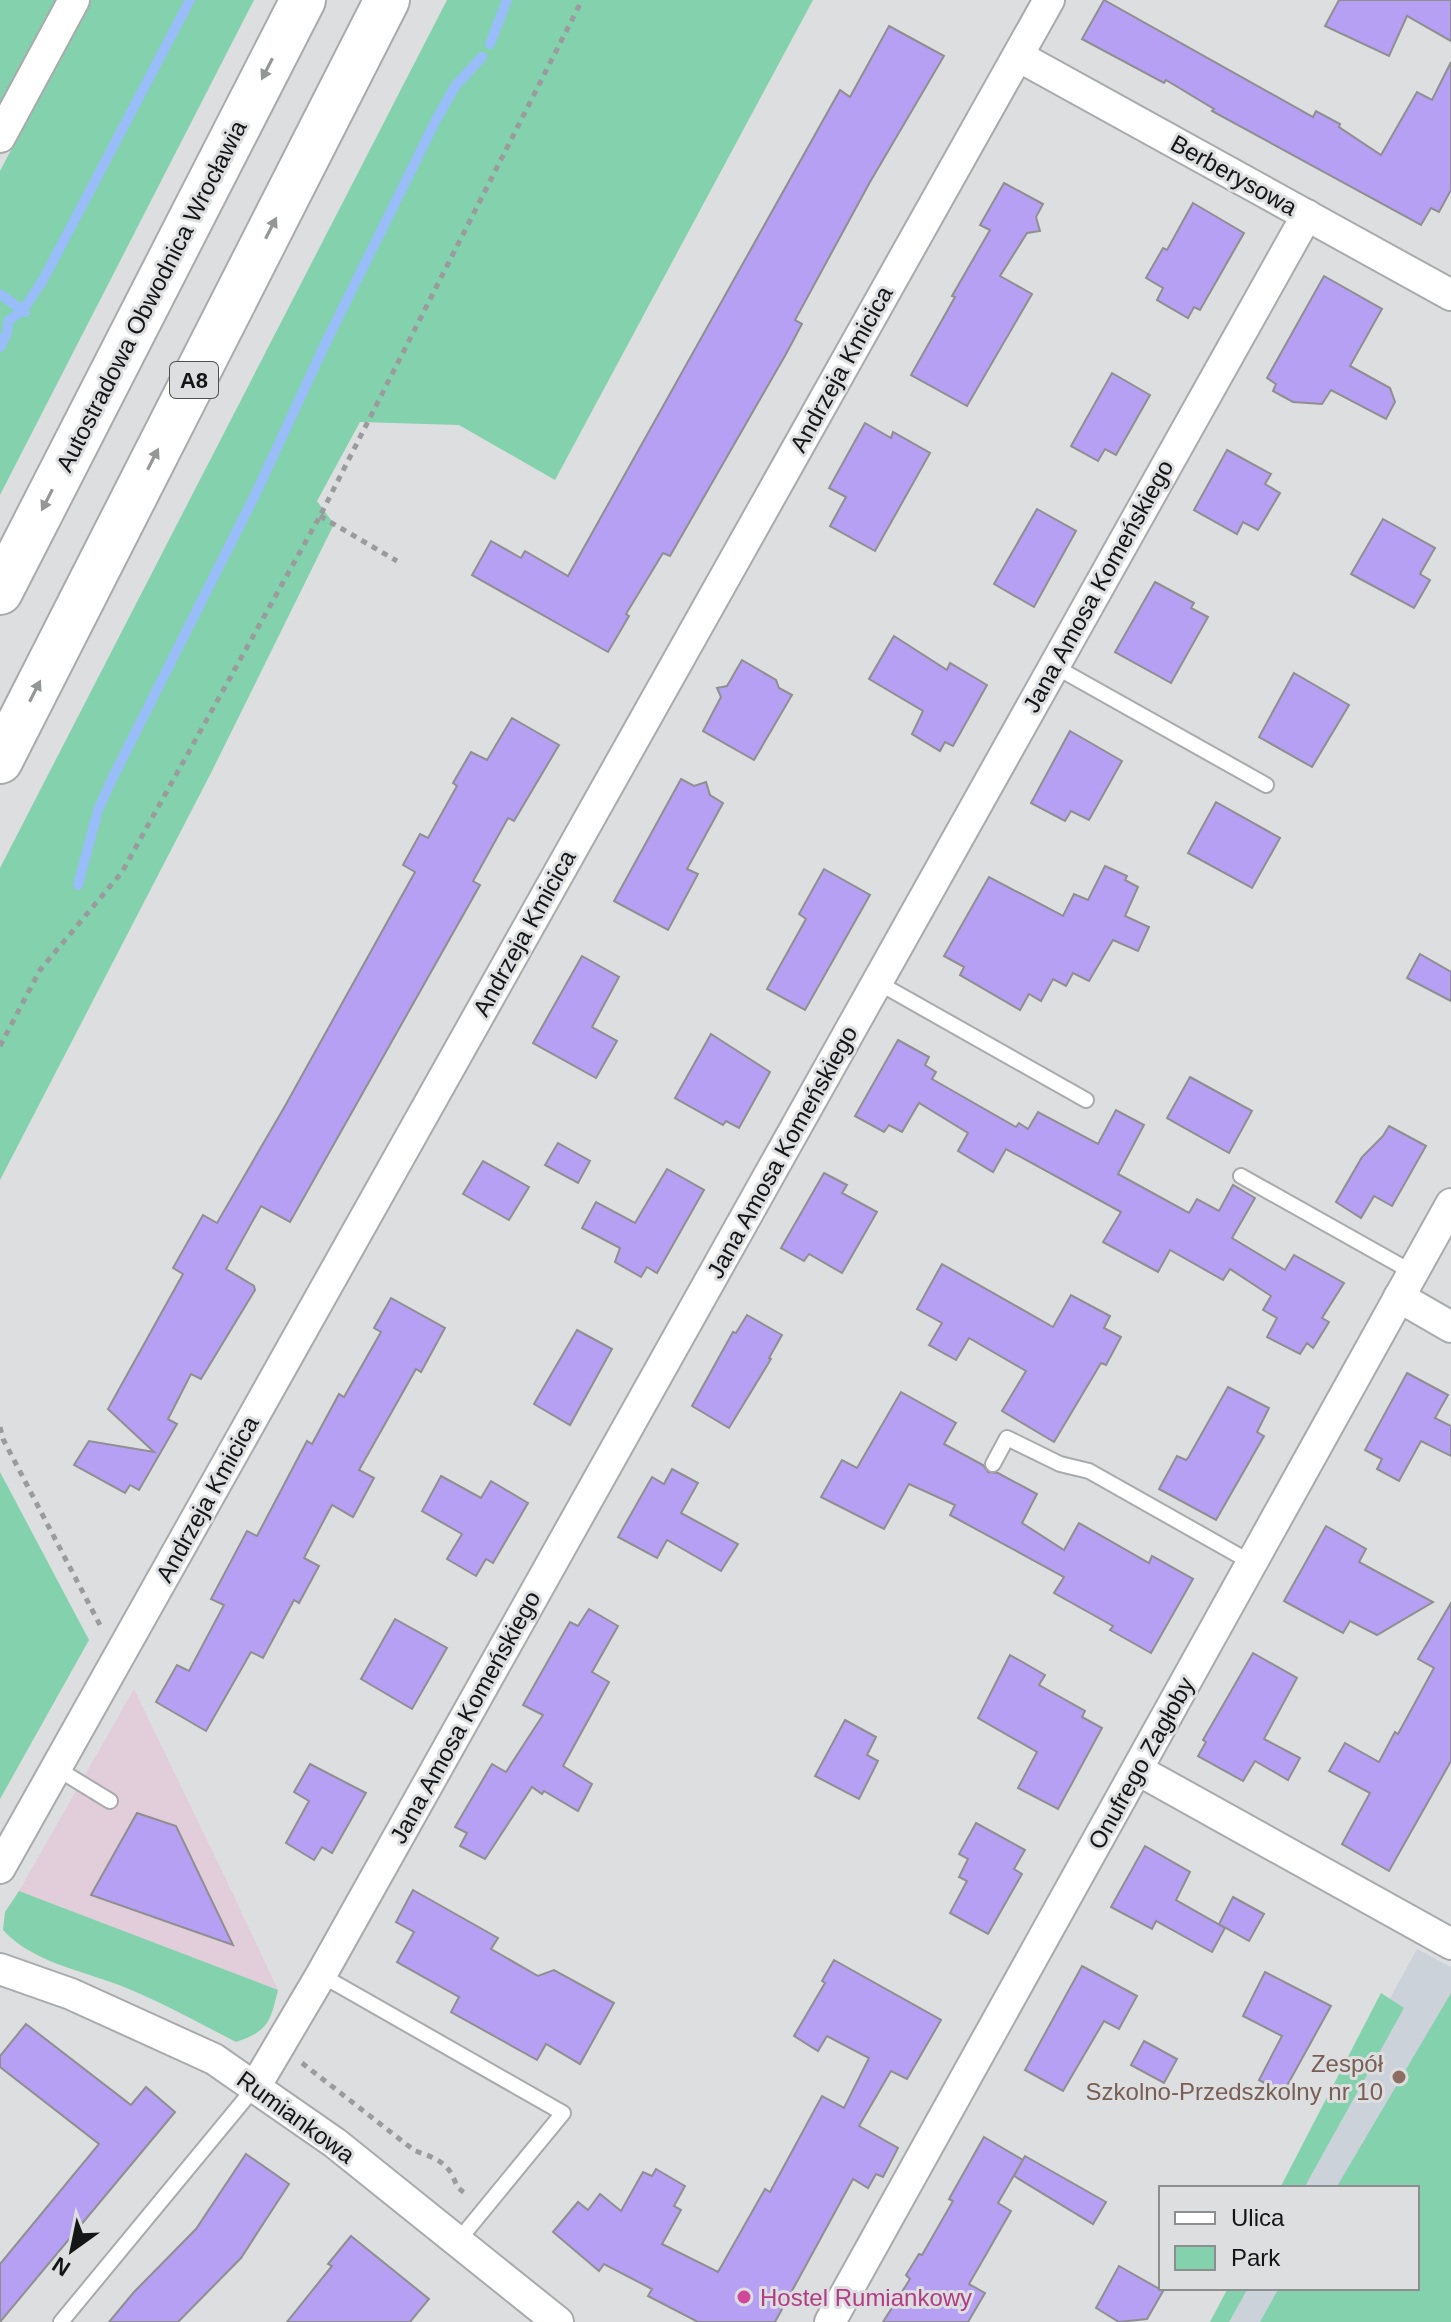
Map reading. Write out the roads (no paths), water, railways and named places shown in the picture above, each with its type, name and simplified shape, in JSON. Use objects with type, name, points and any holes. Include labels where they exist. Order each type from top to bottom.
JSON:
[{"type":"highway","name":"Autostradowa Obwodnica Wrocławia","points":[[0,592],[303,0]]},
{"type":"highway","name":"A8","points":[[0,761],[387,0]]},
{"type":"street","points":[[0,137],[74,0]]},
{"type":"street","name":"Andrzeja Kmicica","points":[[0,1868],[1049,0]]},
{"type":"street","name":"Berberysowa","points":[[1018,56],[1451,295]]},
{"type":"street","name":"Jana Amosa Komeńskiego","points":[[255,2087],[321,1975],[1307,215]]},
{"type":"street","name":"Onufrego Zagłoby","points":[[830,2322],[1451,1204]]},
{"type":"street","points":[[1406,1285],[1451,1327]]},
{"type":"street","points":[[1138,1770],[1451,1944]]},
{"type":"street","name":"Rumiankowa","points":[[0,1969],[71,1994],[214,2059],[335,2143],[558,2322]]},
{"type":"lane","points":[[1054,666],[1266,785]]},
{"type":"lane","points":[[877,982],[1086,1100]]},
{"type":"lane","points":[[1241,1176],[1406,1285]]},
{"type":"lane","points":[[993,1464],[1007,1438],[1060,1464],[1089,1471],[1252,1563]]},
{"type":"lane","points":[[56,1768],[110,1801]]},
{"type":"lane","points":[[321,1975],[563,2113],[458,2241]]},
{"type":"lane","points":[[61,2322],[255,2087]]},
{"type":"waterway","points":[[0,347],[7,333],[8,321],[23,310],[43,280],[190,0]]},
{"type":"waterway","points":[[490,44],[507,0]]},
{"type":"waterway","points":[[78,885],[98,810],[113,777],[256,493],[326,342],[437,118],[456,85],[482,57]]},
{"type":"waterway","points":[[0,294],[25,312]]},
{"type":"place","name":"Zespół Szkolno-Przedszkolny nr 10","points":[[1399,2077]]},
{"type":"place","name":"Hostel Rumiankowy","points":[[744,2297]]}]
